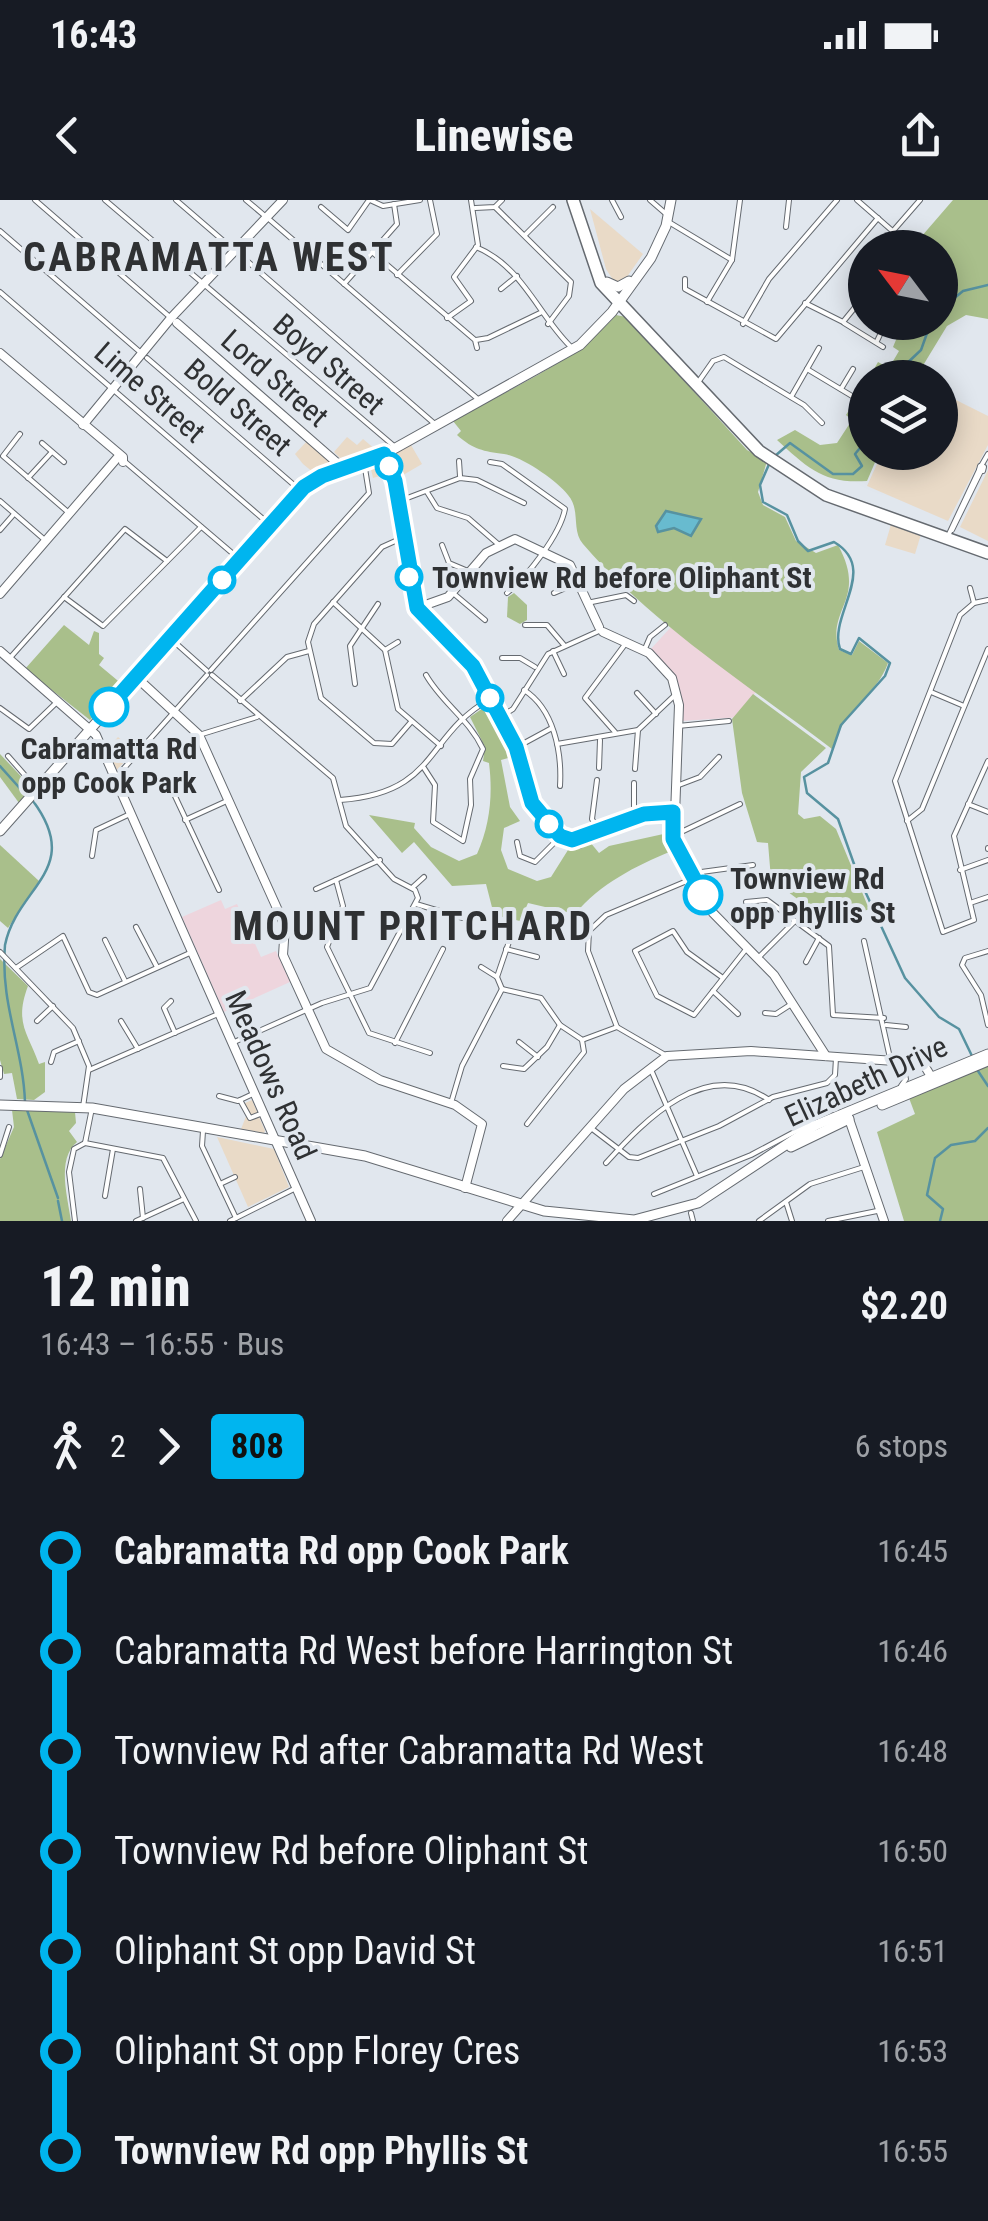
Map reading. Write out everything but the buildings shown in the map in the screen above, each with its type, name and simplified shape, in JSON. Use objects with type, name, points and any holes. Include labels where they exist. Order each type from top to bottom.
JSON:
[{"type":"highway","points":[[574,200],[591,264],[618,300],[765,451],[790,470],[839,492],[988,544]]},
{"type":"highway","points":[[582,200],[596,264],[618,300]]},
{"type":"highway","points":[[950,531],[988,553]]},
{"type":"main road","points":[[572,348],[618,300],[656,248],[671,200]]},
{"type":"main road","points":[[607,282],[620,287],[630,284]]},
{"type":"main road","points":[[0,831],[301,490],[319,477],[364,462],[480,401],[572,348],[620,311],[632,313],[630,284]]},
{"type":"main road","points":[[608,318],[618,300]]},
{"type":"main road","name":"Elizabeth Drive","points":[[544,1211],[620,1220],[679,1211],[720,1192],[804,1132],[988,1058]]},
{"type":"main road","name":"Elizabeth Drive","points":[[0,1105],[88,1107],[370,1158],[578,1221]]},
{"type":"main road","name":"Elizabeth Drive","points":[[664,1221],[692,1217],[805,1139],[848,1116]]},
{"type":"street","name":"Lord Street","points":[[35,200],[343,468]]},
{"type":"street","name":"Boyd Street","points":[[105,200],[389,449]]},
{"type":"street","points":[[176,200],[436,425]]},
{"type":"street","points":[[246,200],[480,401]]},
{"type":"street","points":[[83,425],[284,200]]},
{"type":"street","points":[[321,207],[348,230],[369,200],[378,206],[420,200]]},
{"type":"street","points":[[396,276],[437,234],[430,200]]},
{"type":"street","points":[[447,318],[471,301],[454,277],[476,247],[471,200]]},
{"type":"street","points":[[474,208],[495,207],[502,200]]},
{"type":"street","points":[[613,200],[621,218]]},
{"type":"street","points":[[650,200],[667,217],[732,260]]},
{"type":"street","points":[[706,302],[732,260],[740,200]]},
{"type":"street","points":[[786,227],[789,200]]},
{"type":"street","points":[[743,324],[769,279],[837,200]]},
{"type":"street","points":[[857,200],[892,230]]},
{"type":"street","points":[[894,230],[920,200]]},
{"type":"street","points":[[344,284],[397,224],[394,204]]},
{"type":"street","points":[[495,207],[571,282],[570,296],[548,324]]},
{"type":"street","points":[[525,234],[553,207]]},
{"type":"street","points":[[685,279],[685,289],[776,340],[878,218]]},
{"type":"street","name":"Bold Street","points":[[0,231],[301,490]]},
{"type":"street","points":[[476,247],[498,256],[517,276],[548,324],[572,348]]},
{"type":"street","points":[[372,252],[475,340],[477,348]]},
{"type":"street","points":[[500,289],[517,276]]},
{"type":"street","name":"Lime Street","points":[[0,292],[270,525]]},
{"type":"street","points":[[805,303],[883,347]]},
{"type":"street","points":[[475,340],[488,338],[540,313]]},
{"type":"street","points":[[842,322],[848,315]]},
{"type":"street","points":[[791,397],[819,348]]},
{"type":"street","points":[[0,353],[240,560]]},
{"type":"street","points":[[698,382],[712,361],[724,357],[791,397],[822,423]]},
{"type":"street","points":[[807,369],[848,393]]},
{"type":"street","points":[[841,389],[848,377]]},
{"type":"street","points":[[20,434],[3,456],[71,514]]},
{"type":"street","points":[[42,443],[64,462]]},
{"type":"street","points":[[389,449],[417,608],[428,624],[466,656],[516,747],[529,798],[567,844],[576,845],[597,828],[634,817],[673,812]]},
{"type":"street","points":[[28,478],[50,453]]},
{"type":"street","points":[[950,531],[988,456]]},
{"type":"street","points":[[0,594],[120,459]]},
{"type":"street","points":[[459,461],[460,478]]},
{"type":"street","points":[[115,779],[367,495],[371,486],[364,462]]},
{"type":"street","points":[[490,462],[502,464],[565,509],[558,529],[527,576],[506,593]]},
{"type":"street","points":[[397,501],[460,478],[476,480],[524,503]]},
{"type":"street","points":[[427,492],[437,508],[468,518],[498,544]]},
{"type":"street","points":[[0,502],[46,542]]},
{"type":"street","points":[[0,530],[14,514]]},
{"type":"street","points":[[64,597],[103,626],[202,527]]},
{"type":"street","points":[[9,659],[125,529],[166,560]]},
{"type":"street","points":[[402,538],[382,547],[311,628],[309,652],[321,698],[374,742],[392,744],[411,722]]},
{"type":"street","points":[[417,608],[453,593],[468,572],[498,544],[518,539],[567,562],[600,630],[644,651],[666,669],[677,694],[672,834],[712,913],[758,958],[793,1003],[823,1055]]},
{"type":"street","points":[[442,545],[449,564],[468,572]]},
{"type":"street","points":[[554,593],[580,582]]},
{"type":"street","points":[[970,588],[974,602]]},
{"type":"street","points":[[453,593],[485,620]]},
{"type":"street","points":[[588,603],[626,596],[634,602]]},
{"type":"street","points":[[988,600],[974,602],[960,615],[896,775],[940,931],[974,921],[953,840],[987,772],[988,761]]},
{"type":"street","points":[[333,602],[384,650],[395,704],[442,746]]},
{"type":"street","points":[[355,684],[350,650],[378,604]]},
{"type":"street","points":[[525,624],[546,624],[564,645]]},
{"type":"street","points":[[644,651],[652,634],[665,625]]},
{"type":"street","points":[[500,716],[512,709],[536,668],[553,651],[600,630]]},
{"type":"street","points":[[170,638],[257,717],[330,775],[343,822],[394,879],[418,895],[373,984],[232,1042]]},
{"type":"street","points":[[384,650],[398,642]]},
{"type":"street","points":[[615,732],[585,700],[626,643]]},
{"type":"street","points":[[906,821],[922,809],[988,649]]},
{"type":"street","name":"Meadows Road","points":[[0,651],[90,729],[311,1221]]},
{"type":"street","points":[[553,651],[564,674]]},
{"type":"street","points":[[240,701],[287,657],[309,652]]},
{"type":"street","points":[[502,658],[520,658],[536,668]]},
{"type":"street","points":[[424,768],[435,785],[433,822],[464,841],[471,805],[470,779],[484,750],[465,717],[440,696],[426,675]]},
{"type":"street","points":[[136,677],[200,734],[285,926],[282,952],[330,1052],[380,1080],[450,1103],[484,1126],[465,1188]]},
{"type":"street","points":[[524,690],[536,700],[552,728],[560,786]]},
{"type":"street","points":[[636,692],[656,714]]},
{"type":"street","points":[[932,692],[966,707]]},
{"type":"street","points":[[557,744],[600,740],[615,732],[638,730],[677,694]]},
{"type":"street","points":[[340,800],[376,795],[424,768],[465,717],[490,699]]},
{"type":"street","points":[[0,708],[28,729],[58,701]]},
{"type":"street","points":[[200,734],[257,717]]},
{"type":"street","points":[[678,726],[730,722]]},
{"type":"street","points":[[516,747],[552,728]]},
{"type":"street","points":[[635,769],[638,730]]},
{"type":"street","points":[[599,768],[600,740]]},
{"type":"street","points":[[8,756],[37,789]]},
{"type":"street","points":[[674,785],[700,777],[719,757]]},
{"type":"street","points":[[166,777],[219,890]]},
{"type":"street","points":[[597,780],[592,819],[597,828]]},
{"type":"street","points":[[634,783],[634,817]]},
{"type":"street","points":[[185,820],[229,800]]},
{"type":"street","points":[[672,834],[740,804]]},
{"type":"street","points":[[968,804],[988,812]]},
{"type":"street","points":[[92,856],[96,830],[130,814]]},
{"type":"street","points":[[517,842],[520,856],[538,862],[560,836]]},
{"type":"street","points":[[316,888],[380,860]]},
{"type":"street","points":[[960,870],[988,860]]},
{"type":"street","points":[[667,1056],[617,1027],[588,951],[588,931],[606,915],[692,876],[754,865]]},
{"type":"street","points":[[412,888],[424,877]]},
{"type":"street","points":[[336,880],[344,906],[327,947],[366,1030],[430,1054]]},
{"type":"street","points":[[970,902],[988,897]]},
{"type":"street","points":[[746,902],[767,900],[819,938],[831,954],[833,1016],[906,1027]]},
{"type":"street","points":[[416,904],[464,918],[476,914]]},
{"type":"street","points":[[758,958],[795,921]]},
{"type":"street","points":[[136,927],[158,968]]},
{"type":"street","points":[[450,1103],[466,1058],[502,989],[498,977],[513,930]]},
{"type":"street","points":[[723,978],[687,952],[673,932],[635,951],[657,996],[694,1016],[747,948]]},
{"type":"street","points":[[16,968],[62,936],[88,992],[101,994],[192,952]]},
{"type":"street","points":[[806,962],[819,938]]},
{"type":"street","points":[[105,940],[126,983]]},
{"type":"street","points":[[864,941],[891,1061]]},
{"type":"street","points":[[506,949],[537,957]]},
{"type":"street","points":[[395,1043],[443,950]]},
{"type":"street","points":[[988,951],[964,958],[962,965],[985,997],[988,1026]]},
{"type":"street","points":[[1,953],[52,1006],[78,1041],[90,1070],[86,1143]]},
{"type":"street","points":[[481,967],[498,977]]},
{"type":"street","points":[[502,989],[541,998],[560,1025],[582,1040],[584,1052],[550,1101],[527,1124]]},
{"type":"street","points":[[713,991],[738,1014]]},
{"type":"street","points":[[171,1000],[164,1008],[175,1033]]},
{"type":"street","points":[[765,1014],[776,1014],[793,1003]]},
{"type":"street","points":[[37,1021],[52,1006]]},
{"type":"street","points":[[90,1070],[219,1013]]},
{"type":"street","points":[[121,1021],[138,1050]]},
{"type":"street","points":[[503,1066],[519,1072],[538,1056],[560,1025]]},
{"type":"street","points":[[582,1040],[617,1027]]},
{"type":"street","points":[[51,1062],[54,1052],[78,1041]]},
{"type":"street","points":[[519,1042],[538,1056]]},
{"type":"street","points":[[507,1221],[590,1128],[649,1068],[667,1056],[751,1051],[891,1061],[922,1064],[934,1080]]},
{"type":"street","points":[[590,1128],[638,1158],[769,1100],[827,1084],[834,1075],[836,1058]]},
{"type":"street","points":[[654,1194],[903,1085],[906,1079],[901,1062]]},
{"type":"street","points":[[649,1068],[697,1176]]},
{"type":"street","points":[[606,1164],[665,1104],[698,1089],[752,1088],[769,1100]]},
{"type":"street","points":[[219,1096],[240,1100],[254,1093]]},
{"type":"street","points":[[240,1100],[250,1118],[264,1113]]},
{"type":"street","points":[[848,1116],[884,1221]]},
{"type":"street","points":[[0,1155],[9,1127]]},
{"type":"street","points":[[204,1129],[202,1146],[233,1220],[296,1188]]},
{"type":"street","points":[[75,1221],[68,1172],[74,1148],[86,1143],[163,1158],[196,1221]]},
{"type":"street","points":[[105,1196],[113,1149]]},
{"type":"street","points":[[759,1221],[810,1184],[866,1166]]},
{"type":"street","points":[[220,1184],[235,1177]]},
{"type":"street","points":[[140,1190],[143,1218]]},
{"type":"street","points":[[136,1221],[184,1199]]},
{"type":"street","points":[[786,1202],[792,1221]]},
{"type":"street","points":[[828,1221],[880,1210]]},
{"type":"street","points":[[244,1212],[248,1221]]},
{"type":"shaded area","points":[[590,209],[643,254],[624,281],[615,283],[606,269]]},
{"type":"shaded area","points":[[958,401],[988,416],[988,445],[948,521],[867,486],[874,470],[958,470]]},
{"type":"shaded area","points":[[347,437],[357,445],[363,439],[376,450],[343,461],[334,452]]},
{"type":"shaded area","points":[[307,441],[334,467],[314,473],[303,464],[295,454]]},
{"type":"shaded area","points":[[411,445],[422,464],[398,478],[387,474],[373,478],[370,465]]},
{"type":"shaded area","points":[[988,470],[988,541],[960,527]]},
{"type":"shaded area","points":[[892,521],[922,531],[915,554],[885,545]]},
{"type":"shaded area","points":[[671,627],[756,691],[742,717],[682,721],[678,682],[650,650]]},
{"type":"shaded area","points":[[118,737],[134,751],[117,770],[107,749]]},
{"type":"shaded area","points":[[221,900],[225,909],[237,904],[261,957],[276,951],[290,982],[224,1012],[182,917]]},
{"type":"shaded area","points":[[252,1100],[264,1133],[241,1129],[247,1114],[243,1104]]},
{"type":"shaded area","points":[[217,1137],[274,1149],[289,1187],[248,1207]]},
{"type":"green space","points":[[953,200],[988,200],[988,319],[966,315],[958,320],[958,230],[927,230]]},
{"type":"green space","points":[[616,315],[626,317],[747,450],[767,461],[758,492],[763,505],[785,517],[796,541],[816,553],[838,545],[849,579],[836,636],[839,650],[852,655],[859,641],[888,663],[845,722],[832,749],[639,601],[583,544],[577,533],[572,501],[556,483],[520,460],[479,449],[457,435],[461,431],[453,421],[580,348]]},
{"type":"green space","points":[[896,340],[938,340],[926,360],[894,360],[899,351],[893,347]]},
{"type":"green space","points":[[848,426],[848,470],[872,470],[867,481],[827,477],[777,440],[795,430],[820,445],[837,443]]},
{"type":"green space","points":[[514,593],[527,605],[527,620],[520,624],[507,617],[508,597]]},
{"type":"green space","points":[[64,625],[89,645],[94,631],[99,633],[99,654],[104,658],[99,665],[123,685],[90,720],[25,669]]},
{"type":"green space","points":[[753,694],[826,748],[801,772],[798,814],[804,819],[820,816],[836,829],[869,909],[854,915],[828,915],[806,905],[771,879],[768,843],[757,842],[742,793],[732,719]]},
{"type":"green space","points":[[489,704],[515,756],[501,760],[510,807],[520,821],[504,828],[501,850],[508,869],[537,881],[551,877],[568,850],[590,842],[599,853],[609,846],[668,833],[672,851],[619,877],[575,914],[528,903],[520,921],[494,915],[486,884],[452,886],[414,842],[402,853],[369,815],[415,823],[414,828],[431,847],[459,861],[477,854],[488,821],[490,775],[489,763],[483,761],[485,747],[470,717]]},
{"type":"green space","points":[[0,754],[32,788],[19,803],[0,777]]},
{"type":"green space","points":[[0,845],[39,881],[8,928],[0,921]]},
{"type":"green space","points":[[0,959],[28,986],[22,1019],[39,1064],[45,1062],[45,1092],[34,1100],[17,1099],[12,1073],[4,1074],[0,1060]]},
{"type":"green space","points":[[988,1065],[988,1221],[904,1221],[877,1132],[915,1114],[909,1098]]},
{"type":"green space","points":[[12,1110],[75,1112],[76,1123],[69,1131],[77,1142],[65,1168],[71,1221],[0,1221],[0,1159],[14,1127]]},
{"type":"water","points":[[666,511],[701,519],[691,536],[674,528],[658,532],[656,526]]},
{"type":"waterway","points":[[958,295],[988,285]]},
{"type":"waterway","points":[[910,360],[925,340]]},
{"type":"waterway","points":[[775,456],[790,443],[833,474],[853,474],[858,470]]},
{"type":"waterway","points":[[770,462],[760,485],[763,502],[787,515],[798,541],[808,551],[834,542],[847,553],[853,565],[850,593],[840,622],[840,649],[851,654],[859,638],[890,663],[885,676],[841,725],[828,763],[804,777],[807,793],[838,819],[859,878],[905,978],[939,1017],[959,1029],[972,1056]]},
{"type":"waterway","points":[[0,766],[25,794]]},
{"type":"waterway","points":[[25,1102],[4,966],[5,945],[12,925],[50,861],[52,844],[47,825],[33,801]]},
{"type":"waterway","points":[[976,1068],[988,1086]]},
{"type":"waterway","points":[[27,1110],[58,1198]]},
{"type":"waterway","points":[[940,1221],[943,1209],[927,1195],[935,1158],[951,1145],[975,1141],[988,1128]]},
{"type":"waterway","points":[[58,1201],[62,1221]]},
{"type":"bus line","name":"808","points":[[109,707],[304,487],[322,476],[384,454],[395,481],[417,608],[428,624],[473,666],[516,747],[526,793],[532,803],[560,836],[572,840],[644,814],[673,812],[673,839],[703,895]]},
{"type":"place","name":"Townview Rd before Oliphant St","points":[[409,577]]},
{"type":"place","name":"Cabramatta Rd opp Cook Park","points":[[109,707]]},
{"type":"place","name":"Townview Rd opp Phyllis St","points":[[703,895]]},
{"type":"district","name":"CABRAMATTA WEST","points":[[209,257]]},
{"type":"district","name":"MOUNT PRITCHARD","points":[[413,926]]}]
